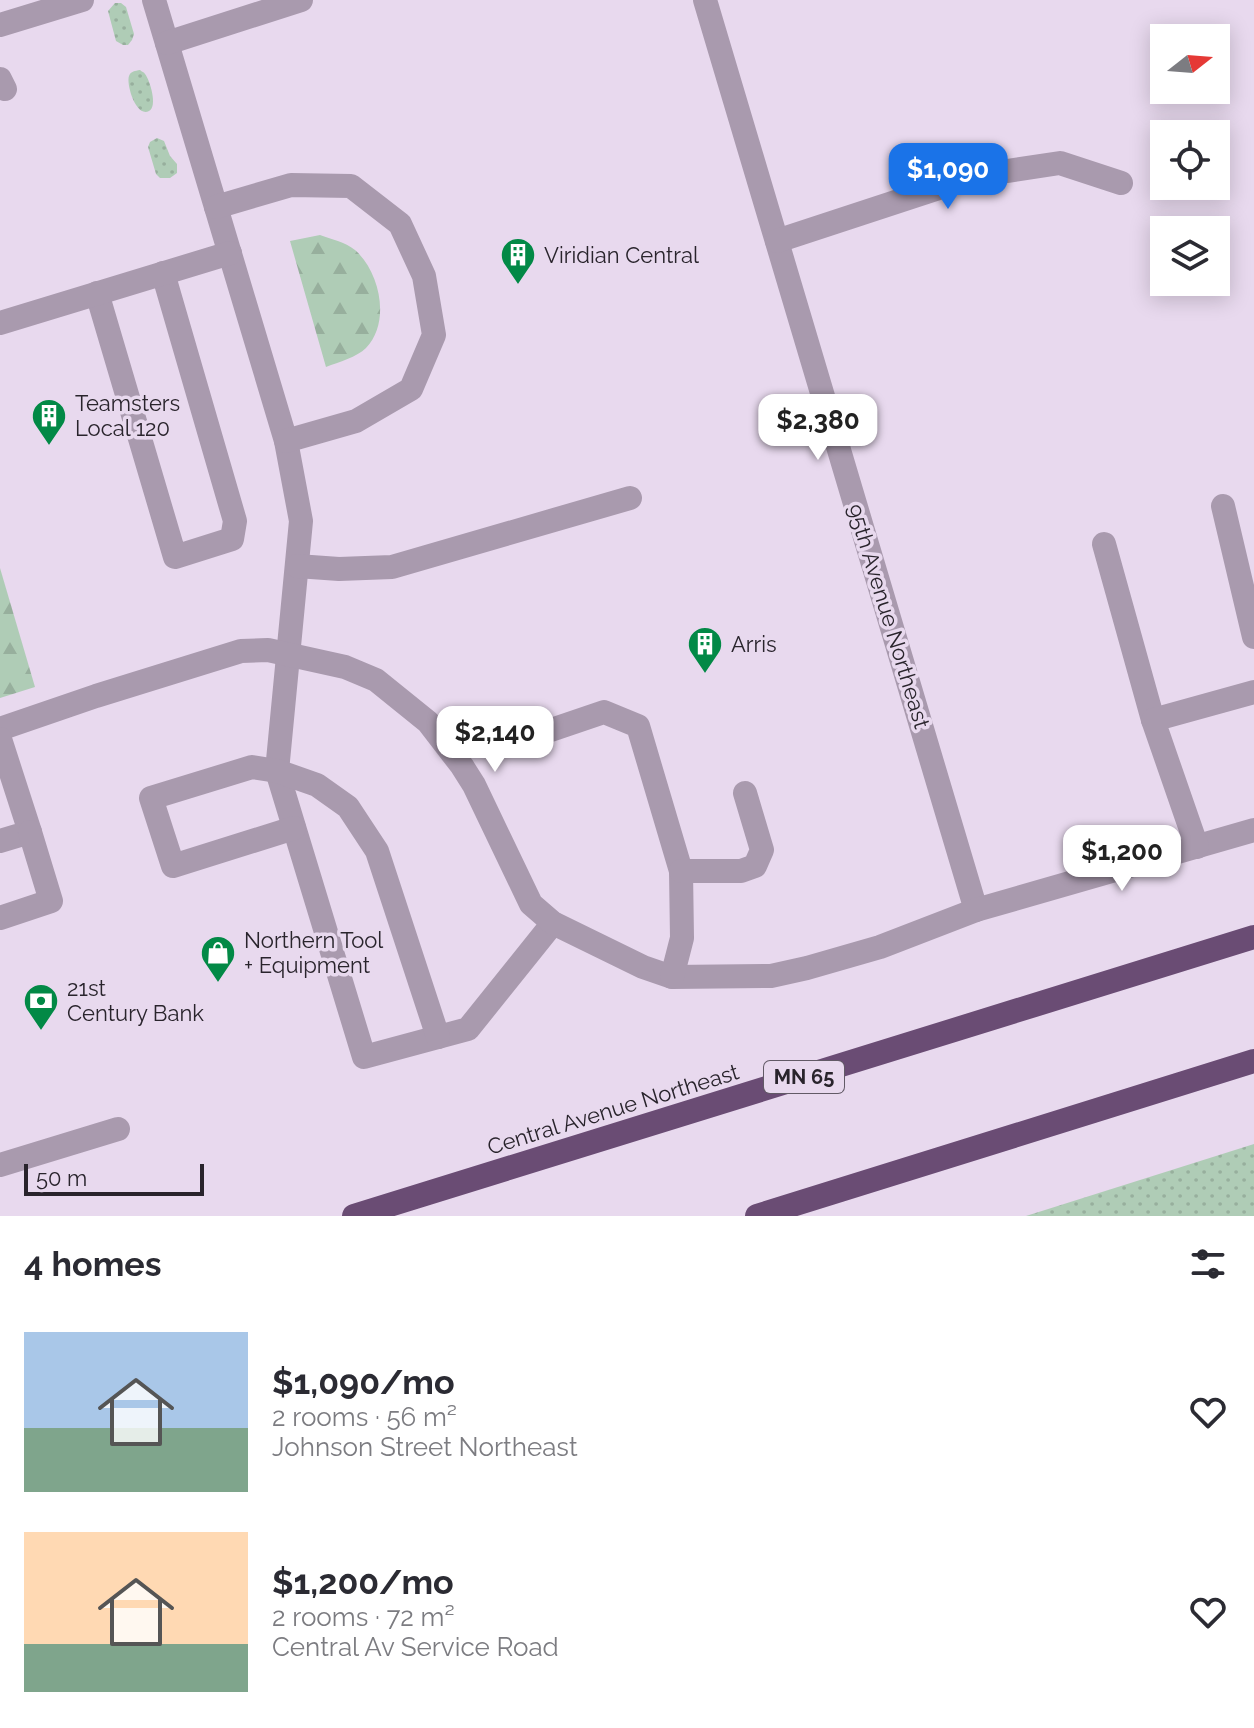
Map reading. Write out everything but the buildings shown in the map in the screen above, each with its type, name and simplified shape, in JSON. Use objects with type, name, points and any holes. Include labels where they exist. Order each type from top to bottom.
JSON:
[{"type":"highway","name":"Central Avenue Northeast","points":[[354,1216],[1254,937]]},
{"type":"highway","points":[[757,1216],[1254,1061]]},
{"type":"street","points":[[0,25],[82,0]]},
{"type":"street","points":[[154,0],[286,441],[301,521],[277,771],[364,1057],[468,1029],[553,923]]},
{"type":"street","points":[[167,43],[301,0]]},
{"type":"street","name":"95th Avenue Northeast","points":[[705,0],[976,910]]},
{"type":"street","points":[[777,241],[975,176],[1060,163],[1121,183]]},
{"type":"street","points":[[216,207],[291,185],[351,186],[400,224],[424,276],[434,335],[411,389],[356,421],[286,441]]},
{"type":"street","points":[[0,323],[230,253]]},
{"type":"street","points":[[97,293],[175,557],[232,539],[235,521],[163,273]]},
{"type":"street","points":[[297,566],[339,569],[392,567],[630,498]]},
{"type":"street","points":[[1223,506],[1254,637]]},
{"type":"street","points":[[1104,544],[1153,720],[1197,847]]},
{"type":"street","points":[[0,729],[241,651],[268,650],[345,667],[376,680],[428,722],[474,785],[531,904],[553,923],[643,967],[672,977],[771,976],[880,947],[976,910],[1254,830]]},
{"type":"street","points":[[1153,720],[1254,692]]},
{"type":"street","points":[[551,730],[604,712],[638,726],[681,871],[682,938],[672,977]]},
{"type":"street","points":[[0,739],[51,901],[0,918]]},
{"type":"street","points":[[294,828],[173,866],[151,798],[252,767],[277,771],[317,785],[348,807],[377,851],[438,1037]]},
{"type":"street","points":[[681,871],[741,871],[755,866],[762,850],[745,793]]},
{"type":"street","points":[[0,841],[30,832]]},
{"type":"street","points":[[0,1165],[118,1129]]},
{"type":"green space","points":[[115,3],[126,7],[134,34],[128,45],[116,41],[108,11]]},
{"type":"green space","points":[[140,70],[147,77],[153,99],[152,109],[144,112],[133,99],[128,80],[130,74]]},
{"type":"green space","points":[[157,138],[164,141],[177,164],[177,173],[170,178],[160,178],[156,174],[148,147]]},
{"type":"green space","points":[[320,235],[347,245],[364,259],[376,284],[380,311],[374,337],[366,348],[353,357],[326,367],[290,241]]},
{"type":"green space","points":[[0,568],[35,687],[0,698]]},
{"type":"green space","points":[[1254,1144],[1254,1216],[1026,1216]]},
{"type":"place","name":"Viridian Central","points":[[518,286]]},
{"type":"place","name":"Teamsters Local 120","points":[[49,447]]},
{"type":"place","name":"Arris","points":[[705,675]]},
{"type":"place","name":"Northern Tool + Equipment","points":[[218,984]]},
{"type":"place","name":"21st Century Bank","points":[[41,1032]]}]
